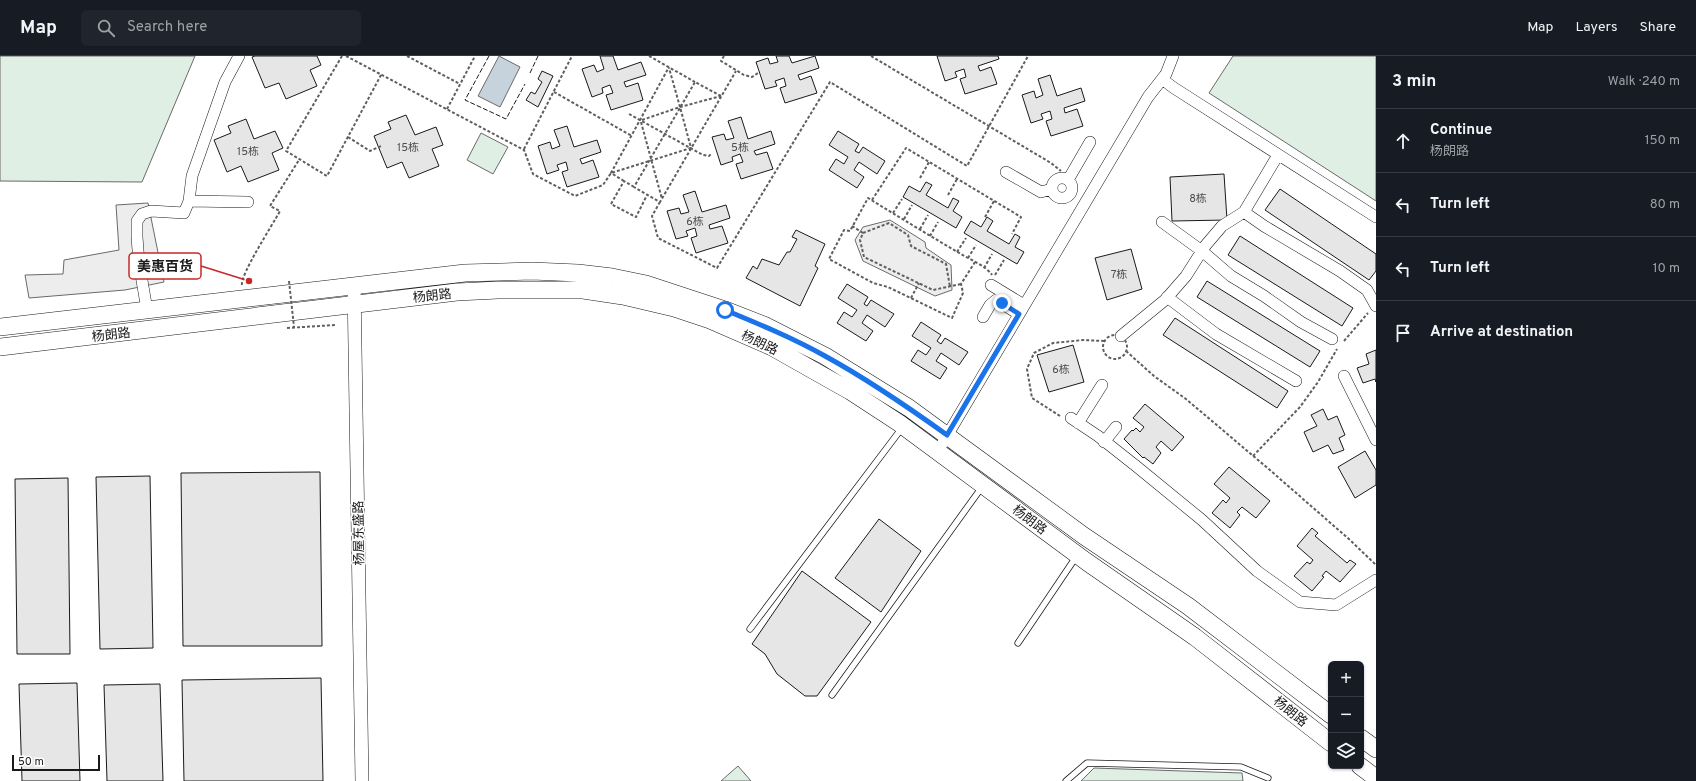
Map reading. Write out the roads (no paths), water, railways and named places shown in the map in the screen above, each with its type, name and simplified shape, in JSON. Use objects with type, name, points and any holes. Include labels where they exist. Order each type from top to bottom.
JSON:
[{"type":"main road","name":"杨朗路","points":[[0,327],[465,273],[532,271],[578,273],[612,277],[646,284],[725,310],[766,326],[818,352],[886,393],[947,435],[1084,536],[1188,606],[1328,713]]},
{"type":"main road","name":"杨朗路","points":[[0,347],[457,292],[498,290],[583,290],[624,296],[674,308],[742,333],[812,368],[903,426],[1078,555],[1195,636],[1328,741]]},
{"type":"main road","points":[[1364,740],[1376,749]]},
{"type":"main road","points":[[1364,769],[1376,778]]},
{"type":"street","points":[[147,310],[139,263],[137,221],[142,214],[151,211],[184,213],[189,201],[192,176],[225,82],[239,56]]},
{"type":"street","points":[[938,451],[1148,97],[1162,79],[1173,56]]},
{"type":"street","points":[[1162,79],[1376,217]]},
{"type":"street","points":[[1067,179],[1090,142]]},
{"type":"street","points":[[1121,336],[1167,297],[1186,276],[1202,251],[1222,226],[1244,212],[1278,155]]},
{"type":"street","points":[[1006,172],[1041,192],[1052,189]]},
{"type":"street","points":[[1067,179],[1072,186],[1071,192],[1066,197],[1060,198],[1054,194],[1052,185],[1056,180],[1067,179]]},
{"type":"street","points":[[1071,192],[1086,201]]},
{"type":"street","points":[[189,201],[248,202]]},
{"type":"street","points":[[1244,212],[1264,226],[1340,271],[1366,290],[1376,305]]},
{"type":"street","points":[[1162,222],[1202,251],[1231,276],[1335,343]]},
{"type":"street","name":"杨屋东盛路","points":[[354,285],[362,781]]},
{"type":"street","points":[[991,285],[1022,309]]},
{"type":"street","points":[[1167,297],[1216,334],[1296,380]]},
{"type":"street","points":[[983,317],[990,304],[996,300],[1022,309]]},
{"type":"street","points":[[1344,376],[1376,440]]},
{"type":"street","points":[[1102,385],[1074,421],[1104,442],[1202,520],[1257,572],[1300,602],[1336,605],[1376,580]]},
{"type":"street","points":[[1104,442],[1116,427]]},
{"type":"lane","points":[[750,629],[903,426]]},
{"type":"lane","points":[[832,695],[984,485]]},
{"type":"lane","points":[[1018,643],[1078,555]]},
{"type":"lane","points":[[1066,781],[1087,763],[1241,767],[1268,780]]},
{"type":"place","name":"美惠百货","points":[[249,281]]}]
